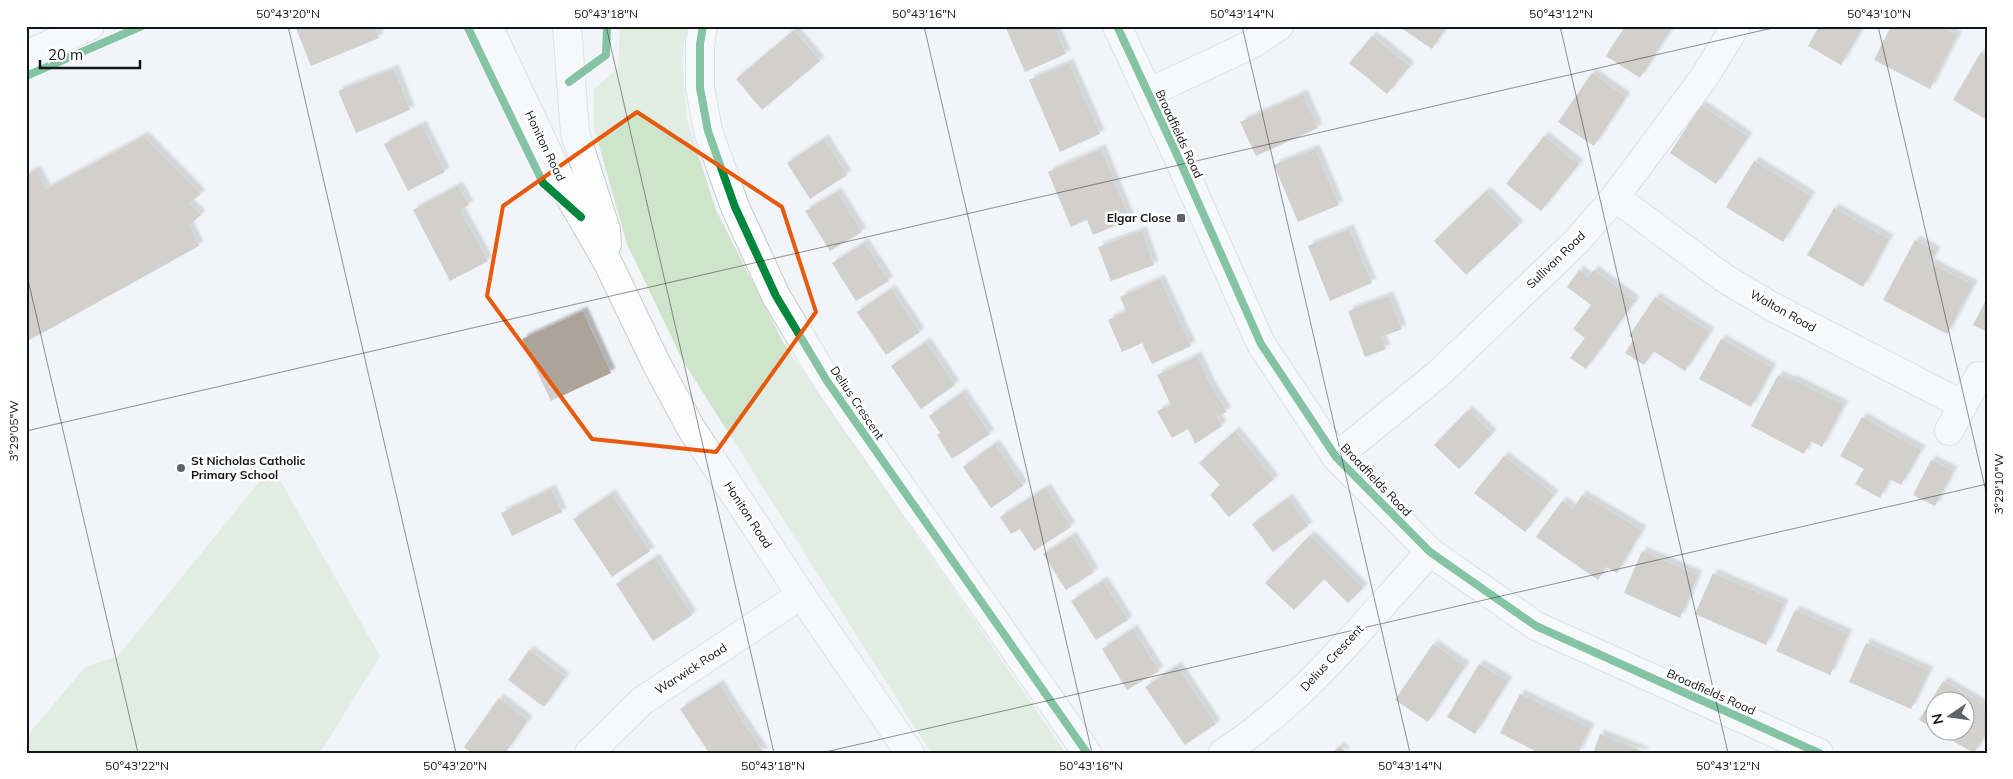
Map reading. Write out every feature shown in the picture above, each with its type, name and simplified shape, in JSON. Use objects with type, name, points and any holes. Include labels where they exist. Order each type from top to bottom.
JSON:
[{"type":"street","points":[[26,55],[90,26]]},
{"type":"street","name":"Honiton Road","points":[[488,26],[563,185],[608,263],[656,363],[691,428],[801,595],[910,753]]},
{"type":"street","name":"Honiton Road","points":[[567,26],[575,133],[606,230],[608,263]]},
{"type":"street","name":"Delius Crescent","points":[[703,26],[700,44],[700,88],[708,131],[735,207],[776,296],[827,381],[1087,753]]},
{"type":"street","name":"Broadfields Road","points":[[1117,26],[1261,344],[1336,457],[1430,552],[1536,626],[1819,753]]},
{"type":"street","points":[[1148,93],[1252,44],[1279,26]]},
{"type":"street","name":"Sullivan Road","points":[[1336,457],[1437,375],[1576,241],[1615,197],[1703,79],[1736,26]]},
{"type":"street","name":"Walton Road","points":[[1615,197],[1724,278],[1764,301],[1963,405]]},
{"type":"street","points":[[1949,431],[1979,376]]},
{"type":"street","name":"Delius Crescent","points":[[1223,753],[1244,739],[1302,692],[1430,552]]},
{"type":"street","name":"Warwick Road","points":[[589,753],[642,701],[801,595]]},
{"type":"highlighted area","points":[[637,112],[782,207],[816,312],[716,452],[592,439],[487,296],[503,206]]},
{"type":"green space","points":[[620,26],[687,26],[682,59],[687,120],[716,210],[784,344],[1066,753],[931,753],[683,361],[627,244],[594,128],[594,89],[618,68]]},
{"type":"green space","points":[[272,466],[380,656],[320,753],[29,753],[26,751],[26,737],[86,666],[117,657]]},
{"type":"building","points":[[295,26],[375,26],[379,38],[311,66]]},
{"type":"building","points":[[1005,26],[1054,26],[1066,54],[1025,72]]},
{"type":"building","points":[[1398,26],[1447,26],[1432,49]]},
{"type":"building","points":[[1625,26],[1673,26],[1640,78],[1606,56]]},
{"type":"building","points":[[1819,26],[1863,26],[1841,65],[1808,46]]},
{"type":"building","points":[[1891,26],[1939,26],[1957,36],[1930,89],[1874,60]]},
{"type":"building","points":[[794,30],[820,61],[762,110],[736,79]]},
{"type":"building","points":[[1372,36],[1410,66],[1387,94],[1349,63]]},
{"type":"building","points":[[1981,52],[1987,56],[1987,120],[1953,100]]},
{"type":"building","points":[[1069,63],[1100,134],[1060,152],[1029,80]]},
{"type":"building","points":[[394,69],[410,110],[356,133],[338,91]]},
{"type":"building","points":[[1592,73],[1626,97],[1594,146],[1558,122]]},
{"type":"building","points":[[1303,94],[1318,128],[1256,156],[1240,122]]},
{"type":"building","points":[[1701,105],[1748,137],[1716,184],[1670,153]]},
{"type":"building","points":[[422,125],[445,172],[408,191],[384,144]]},
{"type":"building","points":[[144,136],[201,194],[189,203],[201,215],[189,225],[199,246],[26,342],[26,175],[36,170],[46,189]]},
{"type":"building","points":[[1544,136],[1579,164],[1541,211],[1506,184]]},
{"type":"building","points":[[824,139],[847,175],[810,199],[787,163]]},
{"type":"building","points":[[1101,149],[1130,220],[1093,235],[1087,220],[1071,227],[1048,172]]},
{"type":"building","points":[[1315,149],[1339,205],[1298,222],[1274,165]]},
{"type":"building","points":[[1754,161],[1811,196],[1783,242],[1726,207]]},
{"type":"building","points":[[458,186],[469,205],[460,210],[488,261],[450,281],[413,210]]},
{"type":"building","points":[[1486,191],[1519,225],[1466,275],[1434,241]]},
{"type":"building","points":[[837,192],[862,232],[830,251],[805,211]]},
{"type":"building","points":[[1834,208],[1889,239],[1863,287],[1807,255]]},
{"type":"building","points":[[1349,229],[1372,283],[1330,301],[1308,246]]},
{"type":"building","points":[[1142,231],[1154,265],[1111,281],[1098,247]]},
{"type":"building","points":[[1915,240],[1936,251],[1930,263],[1973,285],[1947,334],[1883,300]]},
{"type":"building","points":[[864,243],[889,281],[856,301],[832,263]]},
{"type":"building","points":[[1579,270],[1588,277],[1594,270],[1635,301],[1586,369],[1570,358],[1585,338],[1573,329],[1591,305],[1567,287]]},
{"type":"building","points":[[1160,279],[1191,346],[1152,364],[1142,343],[1122,352],[1108,320],[1126,311],[1120,297]]},
{"type":"building","points":[[891,289],[920,332],[886,355],[857,312]]},
{"type":"building","points":[[1389,296],[1402,329],[1381,337],[1386,349],[1365,357],[1348,311]]},
{"type":"building","points":[[1655,297],[1710,332],[1685,371],[1653,351],[1644,365],[1625,353],[1634,339],[1629,336]]},
{"type":"building","points":[[1987,298],[1987,332],[1973,325]]},
{"type":"building","points":[[583,311],[611,373],[551,401],[522,339]]},
{"type":"building","points":[[1721,339],[1772,368],[1751,407],[1699,379]]},
{"type":"building","points":[[926,342],[955,385],[921,409],[891,366]]},
{"type":"building","points":[[1197,356],[1211,386],[1227,412],[1217,416],[1222,426],[1195,444],[1188,429],[1172,438],[1157,411],[1171,405],[1157,375]]},
{"type":"building","points":[[1778,375],[1790,381],[1791,379],[1844,405],[1822,447],[1811,441],[1804,454],[1751,426]]},
{"type":"building","points":[[962,393],[990,434],[952,459],[937,435],[940,433],[929,416]]},
{"type":"building","points":[[1468,410],[1492,434],[1459,469],[1434,445]]},
{"type":"building","points":[[1862,417],[1921,450],[1901,485],[1890,479],[1880,498],[1855,484],[1864,469],[1840,456]]},
{"type":"building","points":[[1235,431],[1274,479],[1229,517],[1210,495],[1220,485],[1199,463]]},
{"type":"building","points":[[995,444],[1023,486],[991,508],[963,467]]},
{"type":"building","points":[[1504,456],[1554,495],[1525,532],[1474,493]]},
{"type":"building","points":[[1931,460],[1953,471],[1935,506],[1913,495]]},
{"type":"building","points":[[1046,488],[1071,527],[1034,551],[1020,529],[1011,534],[1000,517]]},
{"type":"building","points":[[551,489],[562,512],[512,536],[501,513]]},
{"type":"building","points":[[611,494],[650,551],[612,577],[573,519]]},
{"type":"building","points":[[1582,495],[1642,530],[1617,573],[1606,567],[1598,580],[1536,537],[1562,501],[1573,509]]},
{"type":"building","points":[[1288,498],[1308,526],[1273,552],[1252,524]]},
{"type":"building","points":[[1310,535],[1363,588],[1348,603],[1324,579],[1294,610],[1265,583]]},
{"type":"building","points":[[1072,536],[1094,572],[1066,590],[1043,554]]},
{"type":"building","points":[[1642,551],[1698,575],[1680,618],[1624,593]]},
{"type":"building","points":[[655,558],[692,615],[653,641],[616,584]]},
{"type":"building","points":[[1713,573],[1784,604],[1766,645],[1695,614]]},
{"type":"building","points":[[1103,581],[1128,620],[1096,640],[1071,601]]},
{"type":"building","points":[[1795,610],[1848,634],[1830,675],[1776,651]]},
{"type":"building","points":[[1133,629],[1159,671],[1127,690],[1102,649]]},
{"type":"building","points":[[1866,643],[1929,671],[1911,709],[1849,682]]},
{"type":"building","points":[[1433,644],[1465,666],[1428,722],[1395,700]]},
{"type":"building","points":[[529,650],[565,677],[544,707],[508,680]]},
{"type":"building","points":[[1479,664],[1508,681],[1475,734],[1447,717]]},
{"type":"building","points":[[1177,666],[1216,724],[1185,745],[1145,687]]},
{"type":"building","points":[[1943,681],[1962,692],[1936,692]]},
{"type":"building","points":[[719,684],[764,753],[709,753],[680,709]]},
{"type":"building","points":[[1520,694],[1590,728],[1578,753],[1539,753],[1500,733]]},
{"type":"building","points":[[499,698],[528,720],[505,753],[472,753],[464,747]]},
{"type":"building","points":[[1976,700],[1987,707],[1987,732],[1974,753],[1955,742],[1976,742]]},
{"type":"building","points":[[1926,709],[1926,724],[1919,720]]},
{"type":"building","points":[[1600,734],[1635,748],[1647,753],[1593,753]]},
{"type":"building","points":[[1340,746],[1346,753],[1332,753]]},
{"type":"cycle path","points":[[26,76],[142,26]]},
{"type":"cycle path","points":[[467,26],[543,183],[581,217]]},
{"type":"cycle path","points":[[569,82],[606,55],[607,26]]},
{"type":"cycle path","points":[[703,26],[700,44],[700,88],[708,131],[735,207],[776,296],[827,381],[1087,753]]},
{"type":"cycle path","points":[[1117,26],[1178,157],[1261,344],[1336,457],[1430,552],[1536,626],[1819,753]]},
{"type":"place","name":"Elgar Close","points":[[1181,218]]},
{"type":"place","name":"St Nicholas Catholic Primary School","points":[[181,468]]}]
